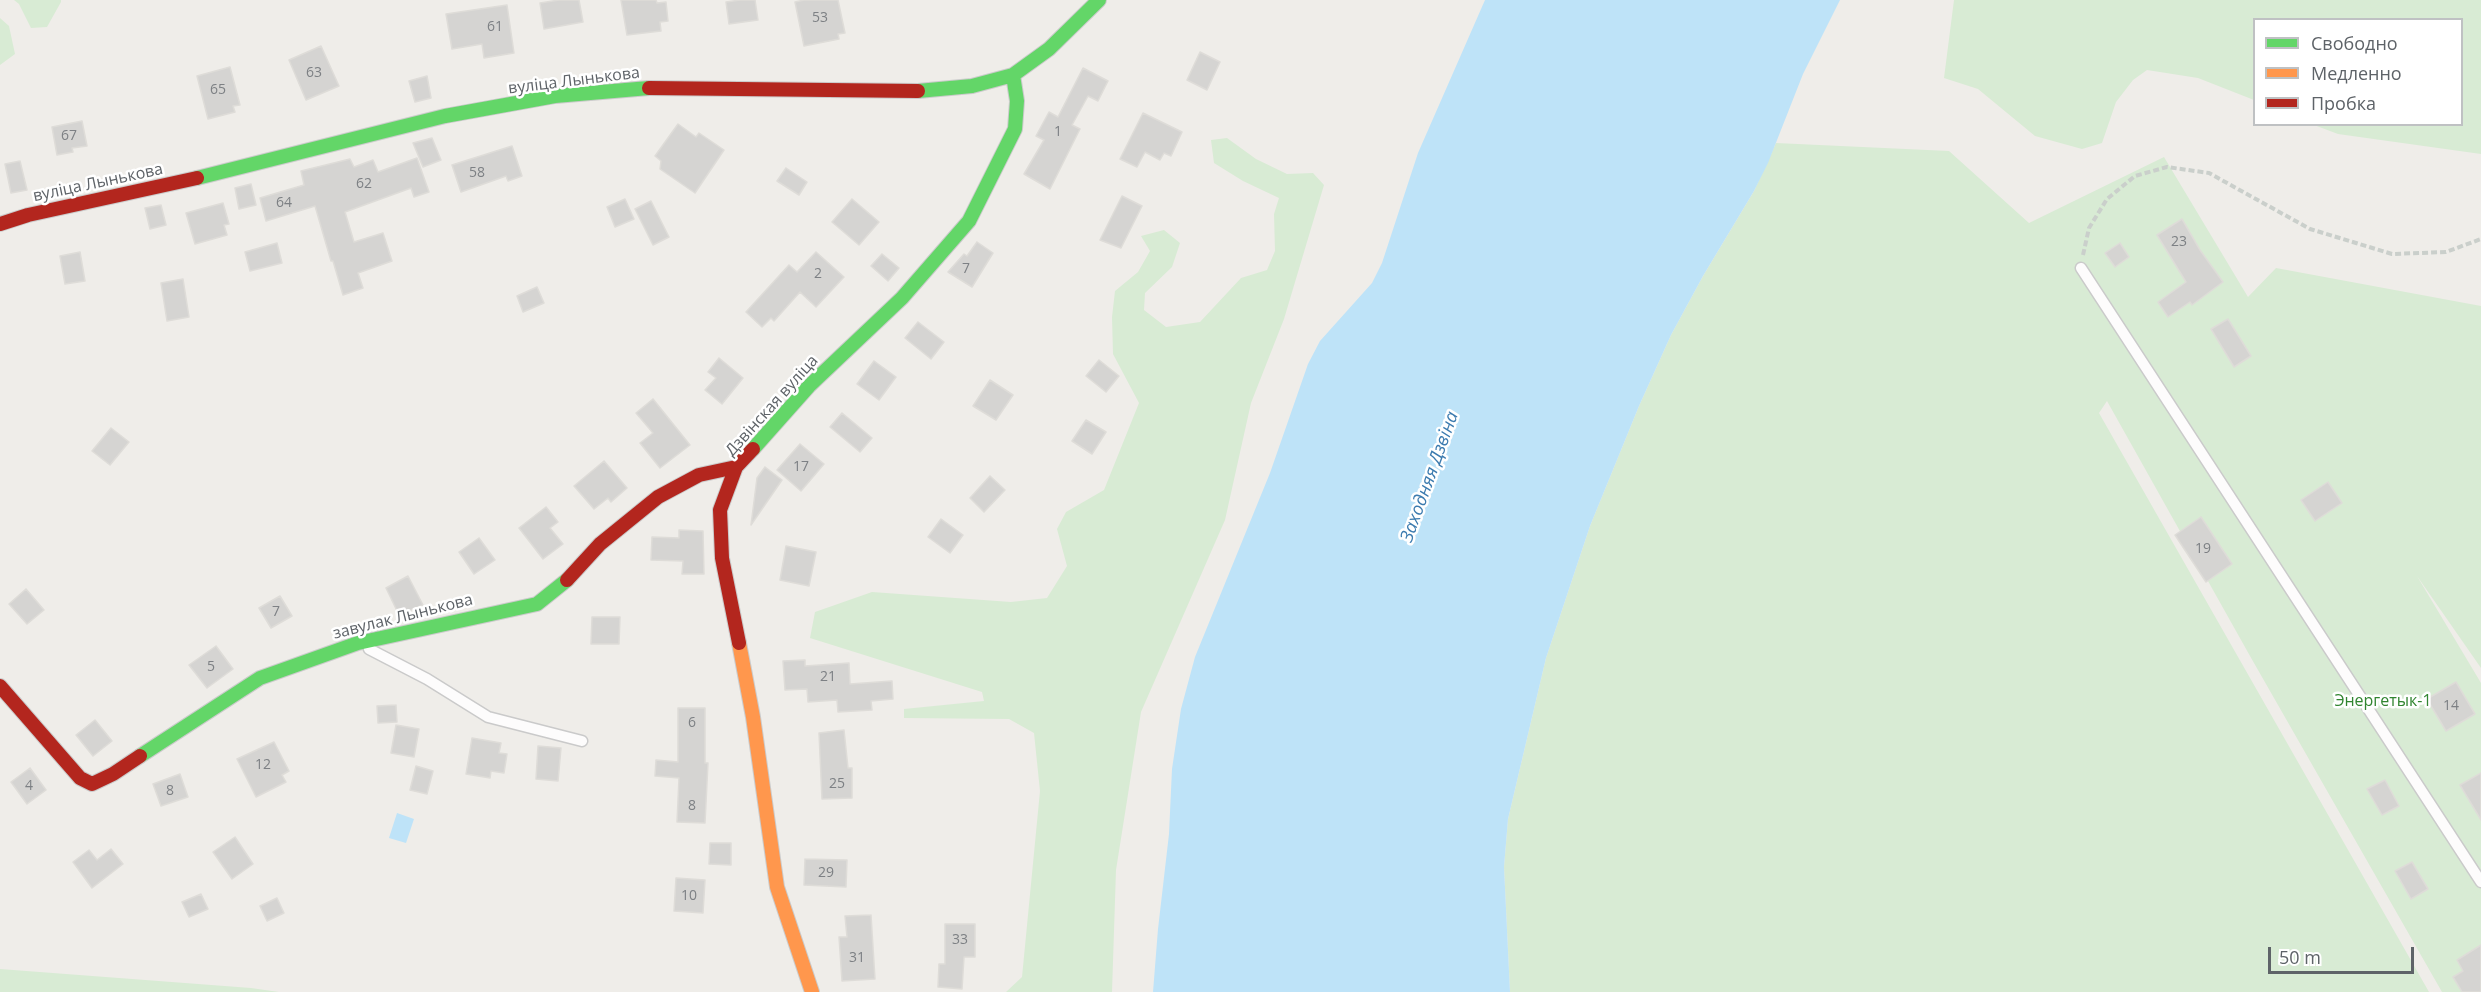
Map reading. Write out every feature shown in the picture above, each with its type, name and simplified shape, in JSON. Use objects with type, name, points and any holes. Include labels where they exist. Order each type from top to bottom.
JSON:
[{"type":"street","name":"вуліца Лынькова","points":[[0,224],[28,215],[213,175],[445,116],[555,96],[667,87],[921,91],[972,86],[1013,75],[1049,49],[1099,0]]},
{"type":"street","name":"Дзвінская вуліца","points":[[812,992],[777,887],[753,717],[722,558],[720,510],[736,467],[809,386],[902,298],[969,221],[1015,129],[1017,101],[1013,75]]},
{"type":"street","name":"завулак Лынькова","points":[[0,686],[80,778],[92,784],[113,774],[260,678],[358,643],[537,604],[565,582],[600,544],[658,497],[699,475],[736,467]]},
{"type":"lane","points":[[2080,268],[2481,882]]},
{"type":"lane","points":[[358,643],[427,679],[488,717],[582,741]]},
{"type":"path","points":[[2080,268],[2089,228],[2107,200],[2135,176],[2168,167],[2209,173],[2310,229],[2392,254],[2446,252],[2481,239]]},
{"type":"green space","points":[[14,0],[61,0],[61,2],[47,27],[31,28],[19,4]]},
{"type":"green space","points":[[1954,0],[2481,0],[2481,154],[2338,134],[2317,126],[2463,126],[2463,18],[2253,18],[2253,100],[2198,78],[2147,70],[2133,80],[2116,102],[2102,143],[2082,149],[2035,136],[1978,89],[1944,78]]},
{"type":"green space","points":[[0,18],[9,26],[15,54],[0,65]]},
{"type":"green space","points":[[1227,138],[1256,159],[1287,174],[1313,173],[1324,185],[1284,319],[1251,403],[1225,520],[1141,712],[1116,870],[1112,992],[1006,992],[1022,977],[1040,791],[1034,733],[1009,719],[904,718],[904,709],[984,701],[982,692],[810,638],[815,612],[872,592],[1011,602],[1047,598],[1067,566],[1057,529],[1066,512],[1104,490],[1139,403],[1113,354],[1112,317],[1115,291],[1138,272],[1150,251],[1141,236],[1164,230],[1180,243],[1172,267],[1145,293],[1144,310],[1166,327],[1200,322],[1241,278],[1267,270],[1275,251],[1274,214],[1279,198],[1243,181],[1214,163],[1211,140]]},
{"type":"green space","name":"Энергетык-1","points":[[1776,143],[1949,151],[2029,223],[2164,157],[2248,297],[2276,268],[2481,306],[2481,668],[2417,576],[2481,683],[2481,992],[2442,992],[2107,401],[2099,413],[2429,992],[1510,992],[1504,867],[1508,819],[1546,658],[1590,526],[1639,406],[1671,335],[1754,191]]},
{"type":"green space","points":[[0,969],[251,988],[279,992],[0,992]]},
{"type":"water","name":"Заходняя Дзвіна","points":[[1485,0],[1840,0],[1803,74],[1768,163],[1671,335],[1639,406],[1590,526],[1546,658],[1508,819],[1504,867],[1510,992],[1153,992],[1169,834],[1172,769],[1181,709],[1195,657],[1270,473],[1308,364],[1320,341],[1372,283],[1382,263],[1418,153]]},
{"type":"water","points":[[397,813],[414,819],[406,843],[389,838]]},
{"type":"building","points":[[579,0],[583,22],[544,29],[540,3]]},
{"type":"building","points":[[621,0],[666,2],[668,21],[660,22],[661,31],[627,35]]},
{"type":"building","points":[[755,0],[758,20],[729,24],[726,2]]},
{"type":"building","points":[[838,0],[845,33],[838,34],[839,39],[804,46],[795,2]]},
{"type":"building","points":[[507,5],[514,53],[484,58],[482,44],[452,49],[446,14]]},
{"type":"building","points":[[321,46],[339,86],[306,100],[289,60]]},
{"type":"building","points":[[1200,52],[1220,62],[1207,90],[1187,80]]},
{"type":"building","points":[[230,67],[240,105],[233,106],[235,112],[208,119],[197,76]]},
{"type":"building","points":[[1083,68],[1108,81],[1098,101],[1088,96],[1072,125],[1080,129],[1050,189],[1024,174],[1044,140],[1036,136],[1049,112],[1058,117]]},
{"type":"building","points":[[427,76],[431,98],[415,102],[409,81]]},
{"type":"building","points":[[1143,113],[1182,132],[1171,156],[1164,153],[1160,160],[1145,152],[1137,167],[1120,159]]},
{"type":"building","points":[[82,121],[87,146],[72,148],[73,152],[57,155],[52,127]]},
{"type":"building","points":[[678,124],[696,137],[699,133],[724,150],[695,193],[660,169],[661,161],[655,156]]},
{"type":"building","points":[[432,138],[441,160],[423,167],[413,143]]},
{"type":"building","points":[[512,146],[522,176],[508,181],[506,176],[461,192],[452,165]]},
{"type":"building","points":[[417,158],[429,192],[414,197],[411,188],[345,212],[354,242],[383,233],[392,261],[358,273],[363,288],[343,295],[315,206],[266,221],[260,198],[304,185],[301,171],[350,159],[354,167],[373,160],[378,172]]},
{"type":"building","points":[[20,161],[27,190],[11,193],[5,164]]},
{"type":"building","points":[[786,168],[807,182],[799,195],[777,181]]},
{"type":"building","points":[[251,184],[256,205],[239,209],[235,188]]},
{"type":"building","points":[[1122,196],[1142,206],[1121,248],[1100,240]]},
{"type":"building","points":[[625,199],[634,219],[615,227],[607,207]]},
{"type":"building","points":[[852,199],[879,222],[859,245],[832,222]]},
{"type":"building","points":[[651,201],[669,237],[653,245],[635,209]]},
{"type":"building","points":[[223,203],[229,224],[224,225],[227,235],[195,244],[186,213]]},
{"type":"building","points":[[161,205],[166,225],[150,229],[145,208]]},
{"type":"building","points":[[2182,219],[2200,250],[2223,282],[2192,305],[2190,302],[2168,317],[2158,302],[2186,282],[2157,235]]},
{"type":"building","points":[[977,242],[993,253],[972,287],[948,272],[964,254],[967,256]]},
{"type":"building","points":[[277,243],[282,263],[250,271],[245,252]]},
{"type":"building","points":[[2120,243],[2129,257],[2115,267],[2105,253]]},
{"type":"building","points":[[80,252],[85,281],[65,284],[60,256]]},
{"type":"building","points":[[816,252],[844,277],[816,307],[800,292],[774,321],[771,318],[762,327],[746,312],[789,265],[797,272]]},
{"type":"building","points":[[882,254],[899,268],[888,281],[871,266]]},
{"type":"building","points":[[183,279],[189,317],[167,321],[161,283]]},
{"type":"building","points":[[537,287],[544,303],[523,312],[517,296]]},
{"type":"building","points":[[2228,319],[2251,356],[2234,367],[2211,329]]},
{"type":"building","points":[[918,322],[944,342],[931,359],[905,338]]},
{"type":"building","points":[[719,358],[743,378],[722,404],[705,390],[716,378],[708,372]]},
{"type":"building","points":[[1099,360],[1119,376],[1106,392],[1086,376]]},
{"type":"building","points":[[874,361],[896,377],[879,400],[857,384]]},
{"type":"building","points":[[990,380],[1013,395],[996,420],[973,406]]},
{"type":"building","points":[[653,399],[690,445],[660,468],[640,443],[653,433],[636,413]]},
{"type":"building","points":[[842,413],[872,438],[860,452],[830,427]]},
{"type":"building","points":[[1086,420],[1106,432],[1092,454],[1072,441]]},
{"type":"building","points":[[111,428],[129,442],[110,465],[92,451]]},
{"type":"building","points":[[800,444],[824,464],[801,491],[777,470]]},
{"type":"building","points":[[604,461],[627,488],[611,502],[608,498],[594,509],[574,486]]},
{"type":"building","points":[[765,467],[782,480],[751,525],[757,478]]},
{"type":"building","points":[[990,476],[1005,490],[984,512],[970,498]]},
{"type":"building","points":[[2328,482],[2342,503],[2315,521],[2301,500]]},
{"type":"building","points":[[546,507],[558,522],[550,528],[563,544],[543,559],[519,528]]},
{"type":"building","points":[[2201,517],[2232,564],[2206,582],[2175,535]]},
{"type":"building","points":[[941,519],[963,535],[950,553],[928,537]]},
{"type":"building","points":[[679,530],[703,531],[704,574],[682,574],[683,561],[651,560],[652,537],[679,538]]},
{"type":"building","points":[[479,538],[495,560],[474,574],[459,552]]},
{"type":"building","points":[[786,546],[816,552],[809,586],[780,580]]},
{"type":"building","points":[[408,576],[423,605],[399,615],[386,588]]},
{"type":"building","points":[[26,589],[44,610],[27,624],[9,604]]},
{"type":"building","points":[[280,596],[292,616],[271,628],[259,608]]},
{"type":"building","points":[[592,617],[620,617],[619,644],[591,644]]},
{"type":"building","points":[[216,646],[233,669],[207,688],[189,665]]},
{"type":"building","points":[[805,660],[805,666],[849,663],[850,684],[892,681],[893,699],[871,701],[872,710],[838,712],[837,700],[808,702],[807,689],[785,690],[783,661]]},
{"type":"building","points":[[2456,682],[2475,714],[2446,731],[2427,699]]},
{"type":"building","points":[[396,705],[397,722],[378,723],[377,706]]},
{"type":"building","points":[[678,708],[705,708],[705,763],[708,763],[705,823],[677,822],[679,778],[655,776],[656,760],[678,762]]},
{"type":"building","points":[[95,720],[112,741],[93,756],[76,735]]},
{"type":"building","points":[[396,725],[419,729],[414,757],[391,753]]},
{"type":"building","points":[[844,730],[848,768],[852,768],[852,798],[822,799],[819,733]]},
{"type":"building","points":[[472,738],[501,743],[499,753],[507,754],[504,773],[491,771],[490,778],[466,774]]},
{"type":"building","points":[[274,742],[289,771],[282,775],[286,782],[256,797],[237,759]]},
{"type":"building","points":[[538,746],[561,748],[558,781],[536,779]]},
{"type":"building","points":[[416,766],[433,771],[427,794],[410,790]]},
{"type":"building","points":[[30,768],[46,790],[27,804],[11,782]]},
{"type":"building","points":[[2481,773],[2481,820],[2460,785]]},
{"type":"building","points":[[180,774],[188,797],[161,806],[153,784]]},
{"type":"building","points":[[2385,780],[2399,806],[2382,815],[2367,789]]},
{"type":"building","points":[[235,837],[253,864],[232,879],[213,852]]},
{"type":"building","points":[[710,843],[731,843],[731,865],[709,864]]},
{"type":"building","points":[[111,849],[123,864],[92,888],[73,862],[89,850],[97,860]]},
{"type":"building","points":[[805,859],[847,860],[846,887],[804,885]]},
{"type":"building","points":[[2412,862],[2428,889],[2411,899],[2395,871]]},
{"type":"building","points":[[676,878],[705,880],[703,913],[674,911]]},
{"type":"building","points":[[201,894],[208,909],[189,917],[182,902]]},
{"type":"building","points":[[277,898],[284,913],[267,921],[260,906]]},
{"type":"building","points":[[871,915],[875,979],[842,981],[839,937],[847,937],[845,916]]},
{"type":"building","points":[[945,924],[975,924],[975,957],[964,957],[962,989],[938,987],[939,964],[945,964]]},
{"type":"building","points":[[2481,945],[2481,992],[2462,992],[2453,977],[2463,971],[2457,960]]},
{"type":"traffic: fast","points":[[918,91],[972,86],[1013,75],[1049,49],[1099,0]]},
{"type":"traffic: fast","points":[[753,449],[809,386],[902,298],[969,221],[1015,129],[1017,101],[1013,75]]},
{"type":"traffic: fast","points":[[197,178],[445,116],[555,96],[649,88]]},
{"type":"traffic: fast","points":[[140,756],[260,678],[358,643],[537,604],[567,580]]},
{"type":"traffic: slow","points":[[739,643],[753,717],[777,887],[812,992]]},
{"type":"traffic: jam","points":[[649,88],[918,91]]},
{"type":"traffic: jam","points":[[0,224],[28,215],[197,178]]},
{"type":"traffic: jam","points":[[739,643],[722,558],[720,510],[736,467],[753,449]]},
{"type":"traffic: jam","points":[[567,580],[600,544],[658,497],[699,475],[736,467]]},
{"type":"traffic: jam","points":[[0,686],[80,778],[92,784],[113,774],[140,756]]}]
